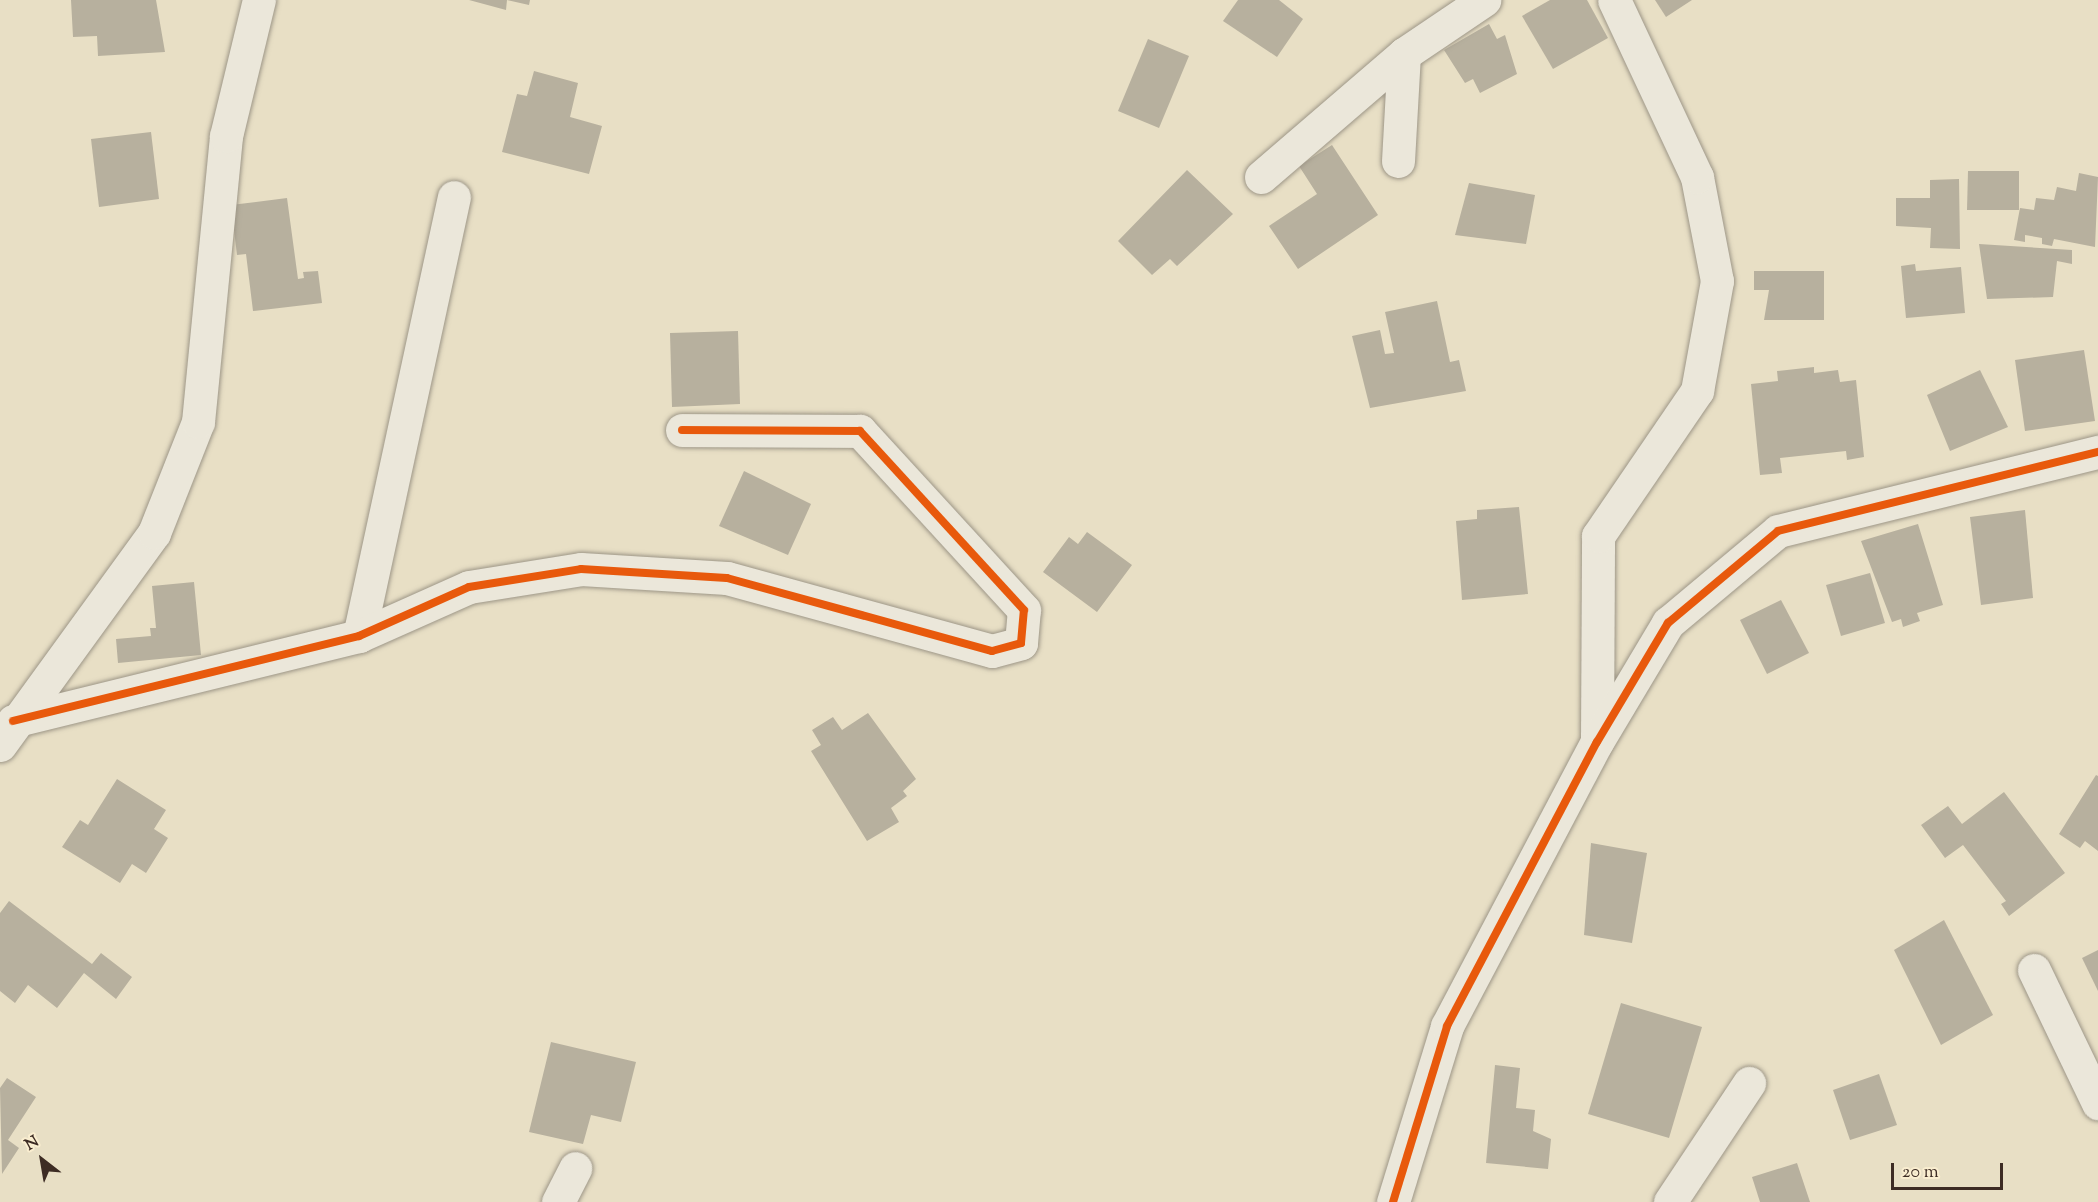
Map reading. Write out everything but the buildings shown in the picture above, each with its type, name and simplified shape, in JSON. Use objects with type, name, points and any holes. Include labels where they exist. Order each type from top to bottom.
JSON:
[{"type":"street","points":[[7,733],[154,533],[198,422],[226,136],[259,0]]},
{"type":"street","points":[[1261,177],[1404,54],[1484,0]]},
{"type":"street","points":[[1597,742],[1598,536],[1696,392],[1717,281],[1697,177],[1614,0]]},
{"type":"street","points":[[1398,161],[1404,54]]},
{"type":"street","points":[[359,636],[454,197]]},
{"type":"street","points":[[7,733],[359,636],[469,587],[581,569],[727,578],[992,651],[1021,643],[1024,610],[860,431],[682,430]]},
{"type":"street","points":[[1393,1202],[1447,1026],[1597,742],[1668,623],[1778,531],[2098,452]]},
{"type":"street","points":[[2034,970],[2098,1103]]},
{"type":"street","points":[[1670,1202],[1749,1083]]},
{"type":"street","points":[[558,1202],[575,1168]]},
{"type":"cycle path","points":[[13,721],[359,636],[469,587],[581,569],[727,578],[992,651],[1021,643],[1024,610],[860,431],[682,430]]},
{"type":"cycle path","points":[[1393,1202],[1447,1026],[1597,742],[1668,623],[1778,531],[2098,452]]}]
